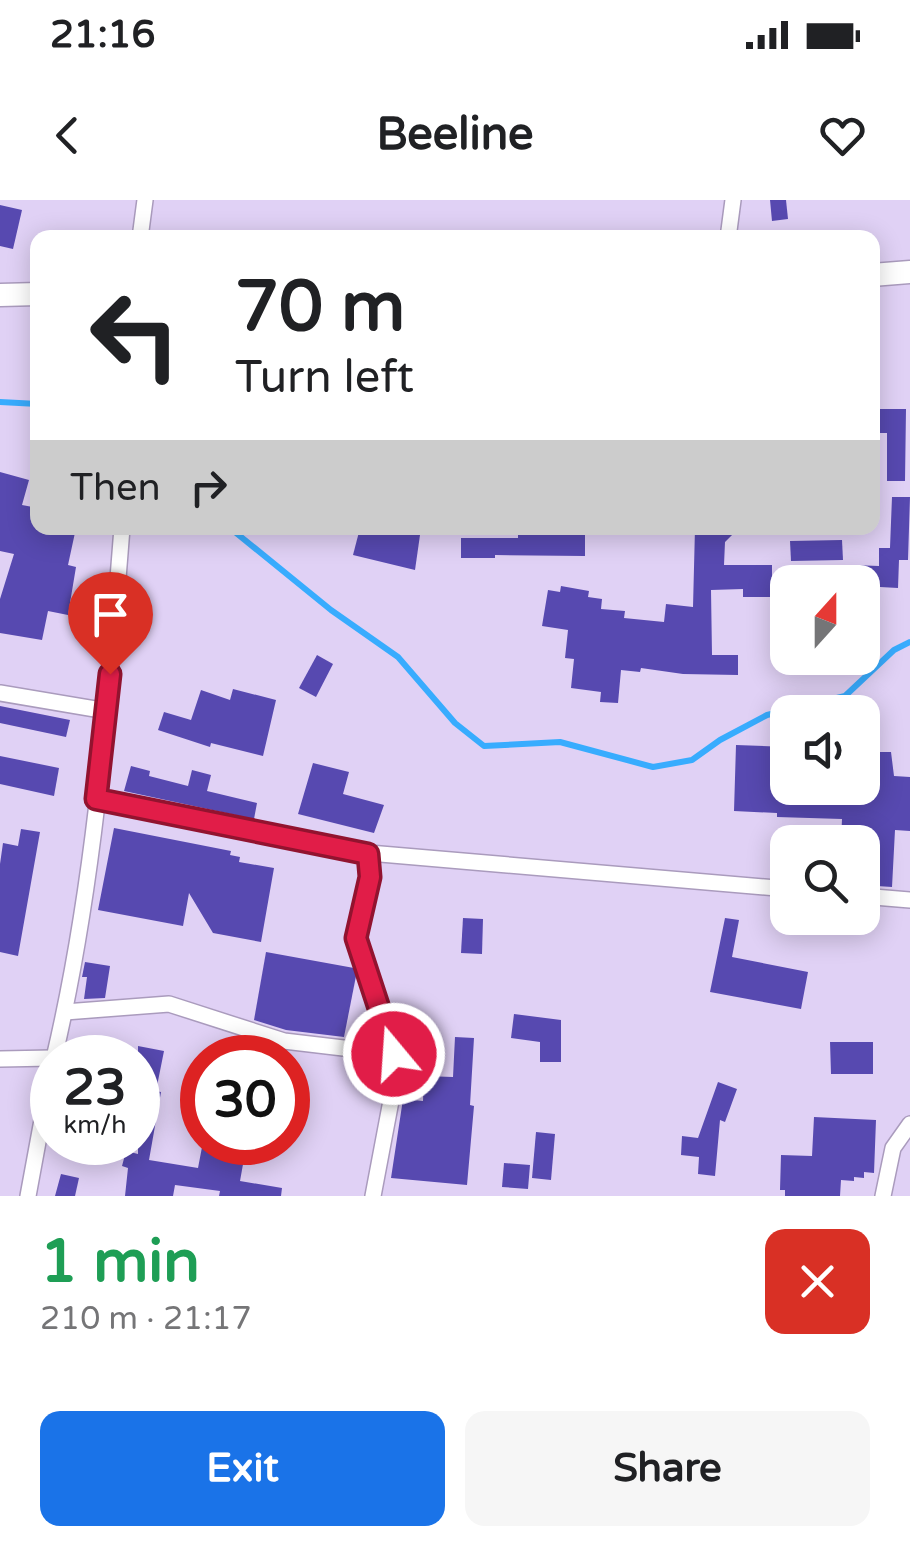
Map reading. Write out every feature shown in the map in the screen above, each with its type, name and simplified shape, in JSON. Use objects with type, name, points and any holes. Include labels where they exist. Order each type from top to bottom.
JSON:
[{"type":"main road","points":[[880,274],[910,272]]},
{"type":"main road","points":[[0,295],[30,294]]},
{"type":"street","points":[[141,230],[145,200]]},
{"type":"street","points":[[729,230],[733,200]]},
{"type":"street","points":[[59,1035],[96,799],[121,535]]},
{"type":"street","points":[[0,693],[107,710]]},
{"type":"street","points":[[96,799],[368,854],[770,888]]},
{"type":"street","points":[[368,854],[370,877],[356,938],[394,1054],[394,1085],[373,1196]]},
{"type":"street","points":[[880,898],[910,900]]},
{"type":"street","points":[[65,1012],[169,1004],[284,1041],[394,1054]]},
{"type":"street","points":[[0,1059],[30,1058]]},
{"type":"street","points":[[883,1196],[893,1148],[910,1124]]},
{"type":"street","points":[[28,1196],[34,1165]]},
{"type":"building","points":[[770,200],[786,200],[788,219],[772,221]]},
{"type":"building","points":[[0,205],[22,210],[13,249],[0,246]]},
{"type":"building","points":[[880,409],[906,409],[905,481],[887,481],[887,433],[880,433]]},
{"type":"building","points":[[0,472],[29,480],[22,505],[30,506],[30,535],[74,535],[68,565],[76,567],[68,615],[48,611],[42,640],[0,633],[0,599],[14,554],[0,551]]},
{"type":"building","points":[[892,497],[910,497],[908,560],[899,560],[898,588],[880,587],[879,548],[890,548]]},
{"type":"building","points":[[358,535],[420,535],[415,570],[353,555]]},
{"type":"building","points":[[585,535],[585,556],[461,558],[461,538]]},
{"type":"building","points":[[695,535],[732,535],[725,542],[724,565],[770,565],[770,597],[743,597],[743,589],[711,590],[712,655],[738,655],[738,675],[621,670],[618,703],[600,702],[601,692],[571,688],[574,659],[565,658],[568,630],[542,626],[548,590],[560,592],[561,586],[589,591],[588,597],[602,599],[601,609],[625,611],[624,618],[664,622],[666,604],[693,607]]},
{"type":"building","points":[[842,540],[843,560],[791,561],[790,541]]},
{"type":"building","points":[[317,655],[333,664],[316,697],[299,688]]},
{"type":"building","points":[[233,689],[276,700],[263,756],[211,743],[210,747],[158,730],[164,712],[191,720],[201,690],[230,700]]},
{"type":"building","points":[[0,706],[70,720],[66,737],[0,723]]},
{"type":"building","points":[[736,745],[770,746],[770,805],[880,805],[880,752],[891,752],[894,776],[910,777],[910,831],[895,830],[892,887],[880,886],[880,825],[842,825],[842,819],[734,811]]},
{"type":"building","points":[[0,756],[59,768],[54,796],[0,784]]},
{"type":"building","points":[[313,763],[349,772],[343,794],[384,805],[374,833],[298,814]]},
{"type":"building","points":[[131,766],[150,771],[149,776],[188,786],[192,770],[211,775],[207,791],[257,803],[254,819],[124,791]]},
{"type":"building","points":[[114,828],[231,851],[230,855],[240,857],[239,862],[274,868],[261,942],[213,933],[189,893],[183,926],[98,910]]},
{"type":"building","points":[[21,829],[40,832],[18,956],[0,952],[0,864],[3,843],[18,846]]},
{"type":"building","points":[[463,918],[483,919],[482,954],[461,953]]},
{"type":"building","points":[[725,918],[739,920],[732,957],[808,972],[801,1009],[710,992]]},
{"type":"building","points":[[266,952],[354,968],[356,976],[344,1037],[286,1030],[254,1020]]},
{"type":"building","points":[[85,962],[110,966],[105,998],[84,999]]},
{"type":"building","points":[[514,1014],[561,1020],[561,1062],[540,1062],[540,1042],[511,1038]]},
{"type":"building","points":[[455,1037],[474,1038],[470,1105],[474,1106],[467,1185],[391,1178],[403,1099],[423,1101],[424,1076],[453,1077]]},
{"type":"building","points":[[830,1042],[873,1042],[873,1074],[831,1074]]},
{"type":"building","points":[[718,1082],[737,1089],[725,1122],[720,1120],[715,1176],[698,1174],[699,1157],[681,1155],[682,1136],[698,1138]]},
{"type":"building","points":[[814,1117],[876,1120],[874,1173],[864,1172],[864,1178],[854,1177],[854,1181],[841,1180],[840,1196],[785,1196],[785,1190],[780,1190],[781,1155],[812,1156]]},
{"type":"building","points":[[536,1132],[555,1134],[551,1180],[532,1178]]},
{"type":"building","points":[[160,1162],[198,1168],[243,1165],[240,1181],[282,1188],[281,1196],[219,1196],[220,1191],[175,1185],[173,1196],[125,1196],[128,1168],[122,1166],[160,1165]]},
{"type":"building","points":[[504,1163],[530,1165],[528,1189],[502,1187]]},
{"type":"building","points":[[61,1174],[79,1178],[75,1196],[55,1196]]},
{"type":"waterway","points":[[0,402],[30,404]]},
{"type":"waterway","points":[[239,535],[331,610],[398,657],[455,723],[484,746],[560,742],[653,767],[692,760],[767,715],[845,696],[894,650],[910,642]]},
{"type":"route","points":[[110,674],[96,799],[368,854],[370,877],[356,938],[394,1054]]}]
